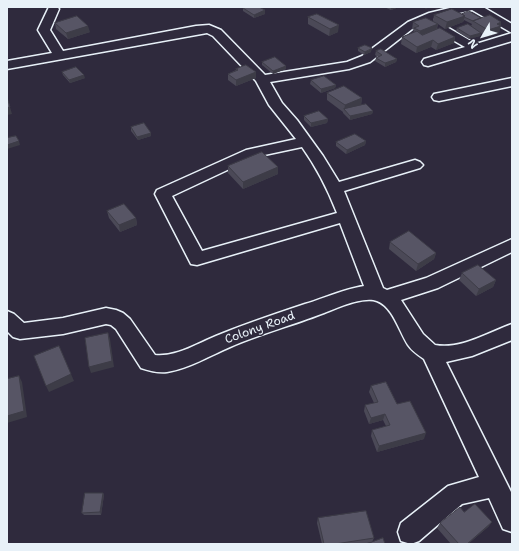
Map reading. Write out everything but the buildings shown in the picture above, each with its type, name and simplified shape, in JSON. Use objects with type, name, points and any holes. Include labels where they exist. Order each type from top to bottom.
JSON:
[{"type":"street","points":[[262,79],[349,65],[366,59],[412,24],[433,15],[469,7]]},
{"type":"street","points":[[475,7],[512,29]]},
{"type":"street","points":[[54,9],[44,30],[60,55]]},
{"type":"street","points":[[424,19],[475,48]]},
{"type":"street","points":[[7,65],[196,30],[209,29],[216,33],[262,79],[276,105],[318,159],[334,189],[381,295],[404,319],[412,335],[421,346],[432,353],[512,520]]},
{"type":"street","points":[[428,62],[512,37]]},
{"type":"street","points":[[439,97],[512,82]]},
{"type":"street","points":[[306,142],[251,153],[163,194],[197,258],[346,216]]},
{"type":"street","points":[[334,189],[415,165]]},
{"type":"street","points":[[381,295],[432,283],[512,245]]},
{"type":"street","name":"Colony Road","points":[[7,319],[20,331],[63,326],[106,316],[116,318],[123,324],[148,362],[159,365],[180,359],[251,330],[346,297],[381,295]]},
{"type":"street","points":[[432,353],[465,351],[512,332]]},
{"type":"street","points":[[410,532],[456,494],[495,485]]}]
